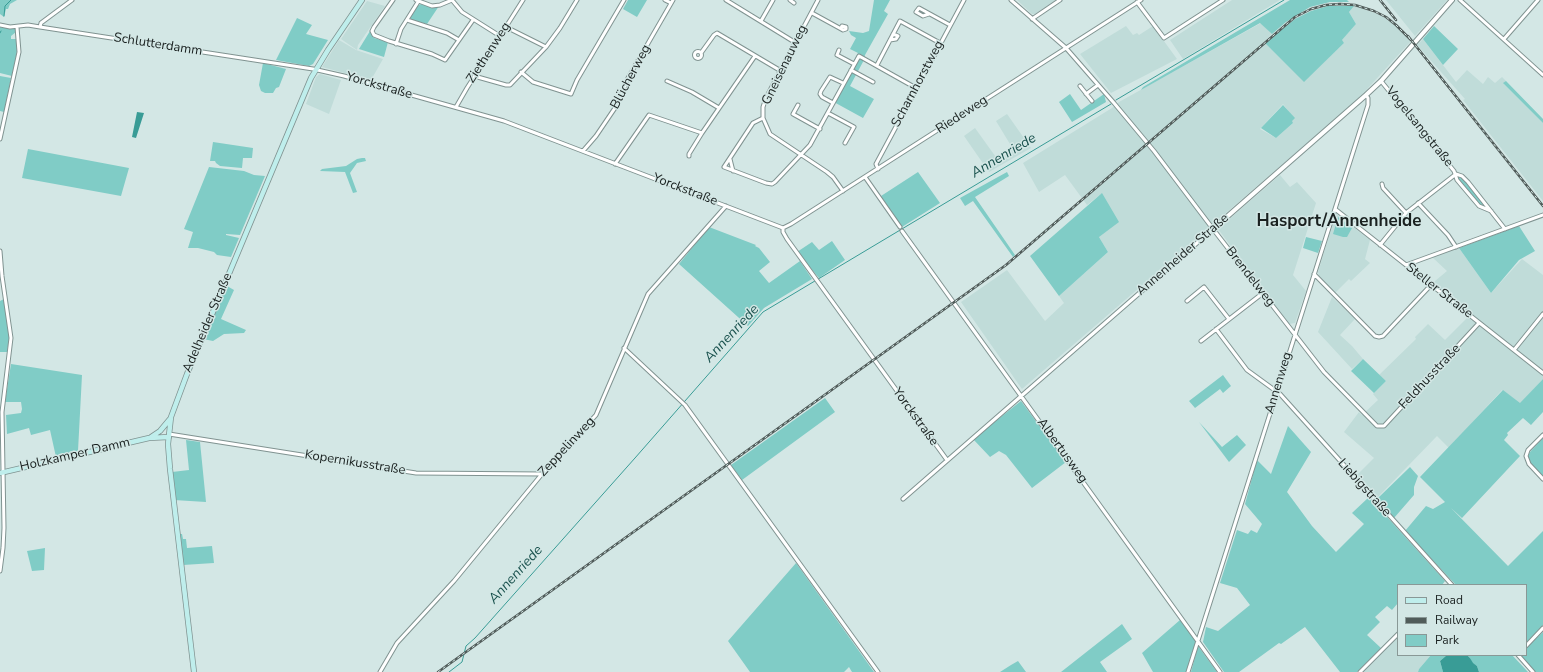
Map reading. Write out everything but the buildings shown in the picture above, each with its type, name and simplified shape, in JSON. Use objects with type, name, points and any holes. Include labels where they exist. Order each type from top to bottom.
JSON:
[{"type":"main road","name":"Adelheider Straße","points":[[194,672],[173,500],[169,434],[171,417],[187,374],[315,70],[362,0]]},
{"type":"main road","name":"Holzkamper Damm","points":[[149,438],[160,431],[171,417]]},
{"type":"main road","points":[[160,431],[169,434]]},
{"type":"main road","name":"Holzkamper Damm","points":[[2,472],[169,434]]},
{"type":"street","points":[[40,27],[41,23],[72,0]]},
{"type":"street","points":[[392,0],[372,31],[375,37],[432,54],[445,60],[473,20]]},
{"type":"street","points":[[396,44],[401,29],[417,1],[432,6],[440,5],[452,0],[462,12],[500,36]]},
{"type":"street","name":"Ziethenweg","points":[[456,108],[474,76],[523,0]]},
{"type":"street","points":[[474,76],[510,85],[546,48],[577,0]]},
{"type":"street","points":[[521,72],[533,82],[571,94],[577,80],[624,0]]},
{"type":"street","points":[[666,0],[672,2]]},
{"type":"street","points":[[726,0],[796,43]]},
{"type":"street","points":[[761,21],[773,0]]},
{"type":"street","points":[[790,0],[794,2]]},
{"type":"street","name":"Gneisenauweg","points":[[818,0],[766,98],[763,107],[763,118],[770,134],[833,177],[843,191]]},
{"type":"street","name":"Scharnhorstweg","points":[[878,169],[876,164],[964,0]]},
{"type":"street","name":"Brendelweg","points":[[1011,0],[1066,48],[1113,102],[1154,151],[1324,372],[1377,426]]},
{"type":"street","points":[[1032,18],[1060,0]]},
{"type":"street","name":"Riedeweg","points":[[783,228],[878,169],[1141,0]]},
{"type":"street","points":[[1137,2],[1164,38],[1224,0]]},
{"type":"street","name":"Annenheider Straße","points":[[903,499],[1366,95],[1381,81],[1452,0]]},
{"type":"street","points":[[1460,0],[1543,75]]},
{"type":"street","points":[[1504,39],[1538,0]]},
{"type":"street","name":"Blücherweg","points":[[583,151],[596,136],[618,105],[628,78],[672,2]]},
{"type":"street","points":[[812,13],[841,28]]},
{"type":"street","points":[[929,14],[950,25]]},
{"type":"street","points":[[407,20],[447,33],[459,40]]},
{"type":"street","points":[[877,64],[900,22],[940,43]]},
{"type":"street","name":"Schlutterdamm","points":[[0,25],[4,27],[40,27],[315,70]]},
{"type":"street","points":[[0,139],[19,52],[17,27]]},
{"type":"street","points":[[506,27],[546,48]]},
{"type":"street","points":[[701,53],[717,33],[781,70]]},
{"type":"street","points":[[840,50],[837,55],[854,64]]},
{"type":"street","points":[[689,156],[719,108],[755,56]]},
{"type":"street","points":[[763,118],[753,123],[724,167],[766,184],[772,184],[810,145],[859,56],[877,64],[916,88]]},
{"type":"street","name":"Yorckstraße","points":[[315,70],[344,76],[504,121],[783,228],[783,232],[787,239],[947,460]]},
{"type":"street","points":[[851,70],[873,82]]},
{"type":"street","points":[[833,103],[822,97],[820,94],[821,91],[830,77],[843,83]]},
{"type":"street","points":[[667,81],[692,92],[719,108]]},
{"type":"street","name":"Vogelsangstraße","points":[[1381,81],[1456,174],[1457,180],[1480,206],[1491,210]]},
{"type":"street","points":[[1086,94],[1098,85]]},
{"type":"street","points":[[1080,86],[1092,102]]},
{"type":"street","name":"Annenweg","points":[[1188,672],[1294,334],[1368,105],[1368,98],[1366,95]]},
{"type":"street","points":[[798,104],[793,114],[820,128]]},
{"type":"street","points":[[828,113],[854,127],[845,143]]},
{"type":"street","points":[[615,164],[649,115],[702,134]]},
{"type":"street","points":[[730,158],[733,171]]},
{"type":"street","points":[[1380,245],[1406,213],[1456,174]]},
{"type":"street","name":"Vogelsangstraße","points":[[1456,174],[1462,176],[1468,182],[1505,229]]},
{"type":"street","points":[[865,177],[900,227]]},
{"type":"street","points":[[1382,184],[1406,213]]},
{"type":"street","points":[[1418,203],[1448,235],[1456,247]]},
{"type":"street","name":"Zeppelinweg","points":[[380,672],[397,643],[454,581],[542,474],[596,415],[648,294],[726,206]]},
{"type":"street","name":"Steller Straße","points":[[1334,209],[1543,372]]},
{"type":"street","points":[[1406,265],[1543,215]]},
{"type":"street","name":"Albertusweg","points":[[902,231],[1220,672]]},
{"type":"street","points":[[0,251],[11,338],[2,412],[4,540],[0,571]]},
{"type":"street","points":[[1314,274],[1375,336],[1379,337],[1383,336],[1431,285]]},
{"type":"street","points":[[1187,301],[1204,287],[1229,319]]},
{"type":"street","points":[[1201,341],[1263,293]]},
{"type":"street","points":[[1514,350],[1543,314]]},
{"type":"street","name":"Feldhusstraße","points":[[1377,426],[1384,426],[1480,323]]},
{"type":"street","name":"Liebigstraße","points":[[1216,329],[1247,370],[1277,391],[1451,584]]},
{"type":"street","points":[[624,348],[682,400],[878,672]]},
{"type":"street","name":"Kopernikusstraße","points":[[169,434],[416,473],[542,474]]},
{"type":"street","points":[[1543,435],[1528,450],[1526,460],[1543,479]]},
{"type":"street","points":[[1527,645],[1543,628]]},
{"type":"street","points":[[1360,672],[1397,635]]},
{"type":"street","points":[[1519,656],[1533,672]]},
{"type":"shaded area","points":[[1017,0],[1056,0],[1035,14],[1032,14]]},
{"type":"shaded area","points":[[1232,0],[1280,0],[1183,59],[1170,40]]},
{"type":"shaded area","points":[[1386,0],[1447,0],[1415,36]]},
{"type":"shaded area","points":[[367,1],[385,6],[358,45],[357,50],[341,39]]},
{"type":"shaded area","points":[[1354,6],[1381,15],[1399,28],[1411,41],[1358,99],[1022,389],[961,302],[1007,270],[1045,321],[1064,303],[1059,296],[1108,252],[1099,237],[1101,194],[1087,205],[1065,175],[1039,192],[1023,163],[1112,108],[1119,102],[1261,23],[1272,34],[1255,51],[1265,43],[1304,81],[1344,43],[1341,41],[1356,24],[1349,12]],"holes":[[[1283,104],[1294,118],[1291,121],[1293,123],[1276,138],[1260,129]]]},
{"type":"shaded area","points":[[1126,26],[1133,35],[1137,33],[1139,35],[1153,26],[1177,59],[1111,93],[1080,54]]},
{"type":"shaded area","points":[[1423,39],[1456,82],[1467,70],[1483,84],[1488,77],[1495,83],[1502,77],[1506,81],[1504,84],[1543,123],[1543,201],[1463,100],[1465,99],[1417,45]]},
{"type":"shaded area","points":[[339,40],[356,50],[383,59],[371,80],[322,67]]},
{"type":"shaded area","points":[[320,74],[341,80],[329,114],[306,104],[316,77]]},
{"type":"shaded area","points":[[137,112],[144,113],[136,138],[132,137]]},
{"type":"shaded area","points":[[1007,114],[1031,148],[989,172],[964,136],[975,128],[998,160],[1013,149],[996,121]]},
{"type":"shaded area","points":[[1280,175],[1290,187],[1297,182],[1316,203],[1293,275],[1306,291],[1295,323],[1289,324],[1218,229]]},
{"type":"shaded area","points":[[1336,214],[1370,240],[1365,259],[1370,263],[1351,281],[1349,279],[1335,293],[1319,276],[1318,272]]},
{"type":"shaded area","points":[[1459,248],[1491,293],[1522,259],[1543,275],[1543,379],[1520,404],[1502,390],[1449,448],[1437,436],[1377,498],[1357,475],[1374,458],[1344,432],[1359,412],[1362,415],[1378,400],[1373,394],[1386,381],[1379,375],[1416,339],[1415,337],[1428,324],[1445,340],[1468,317],[1429,286],[1447,271],[1432,257]]},
{"type":"shaded area","points":[[1332,297],[1355,319],[1340,335],[1363,359],[1352,369],[1318,332]]},
{"type":"shaded area","points":[[1397,638],[1397,656],[1430,656],[1418,672],[1363,672]]},
{"type":"shaded area","points":[[1446,656],[1468,656],[1477,666],[1479,672],[1443,672],[1440,661]]},
{"type":"green space","points":[[0,0],[17,0],[10,4],[8,9],[6,9],[4,17],[0,14]]},
{"type":"green space","points":[[628,0],[647,0],[637,17],[623,9]]},
{"type":"green space","points":[[874,0],[890,0],[884,11],[888,14],[865,55],[864,60],[850,86],[874,99],[863,118],[832,101],[858,53],[850,49],[856,38],[851,35],[849,31],[863,33],[869,31]]},
{"type":"green space","points":[[1290,0],[1347,0],[1349,2],[1330,2],[1310,7],[1286,22],[1272,34],[1260,23],[1141,90],[1143,87]]},
{"type":"green space","points":[[421,4],[431,7],[439,6],[427,24],[413,21],[411,19],[411,15],[417,6]]},
{"type":"green space","points":[[1328,6],[1354,6],[1349,12],[1356,24],[1342,40],[1344,43],[1304,82],[1265,43],[1295,19],[1311,11]]},
{"type":"green space","points":[[297,18],[312,25],[306,34],[328,40],[313,64],[309,66],[276,60]]},
{"type":"green space","points":[[1434,26],[1458,49],[1443,65],[1423,39]]},
{"type":"green space","points":[[0,27],[15,29],[16,32],[11,36],[11,39],[16,39],[17,51],[12,76],[0,73]]},
{"type":"green space","points":[[370,31],[374,38],[388,42],[384,57],[359,49]]},
{"type":"green space","points":[[263,63],[286,69],[279,87],[276,88],[273,93],[265,93],[261,91],[259,85]]},
{"type":"green space","points":[[0,76],[11,78],[4,112],[0,111]]},
{"type":"green space","points":[[1506,81],[1543,119],[1543,123],[1503,83]]},
{"type":"green space","points":[[1070,94],[1081,110],[1104,94],[1106,102],[1072,122],[1059,102]]},
{"type":"green space","points":[[1283,105],[1295,118],[1292,121],[1293,123],[1276,138],[1261,128]]},
{"type":"green space","points":[[213,142],[253,148],[252,158],[243,158],[242,168],[220,166],[215,161],[210,161]]},
{"type":"green space","points":[[28,149],[129,168],[121,196],[22,178]]},
{"type":"green space","points":[[365,158],[366,161],[357,163],[350,173],[357,192],[353,193],[345,172],[320,171],[322,169],[346,166],[357,159]]},
{"type":"green space","points":[[209,167],[244,171],[254,175],[265,176],[240,235],[226,234],[239,238],[231,257],[217,255],[214,252],[198,248],[188,248],[193,232],[184,229]]},
{"type":"green space","points":[[918,172],[940,203],[902,227],[881,196]]},
{"type":"green space","points":[[1007,172],[1009,176],[975,197],[1015,255],[1013,257],[973,201],[965,206],[960,198]]},
{"type":"green space","points":[[1460,176],[1485,206],[1482,207],[1479,204],[1458,179]]},
{"type":"green space","points":[[1102,193],[1119,222],[1099,237],[1108,252],[1059,296],[1030,256]]},
{"type":"green space","points":[[1338,217],[1352,228],[1347,237],[1333,234]]},
{"type":"green space","points":[[1519,226],[1535,251],[1519,260],[1491,293],[1459,248]]},
{"type":"green space","points":[[709,227],[756,245],[755,246],[759,248],[770,262],[759,271],[769,283],[800,261],[812,279],[764,308],[748,326],[679,264]]},
{"type":"green space","points":[[1306,237],[1322,241],[1318,253],[1303,248]]},
{"type":"green space","points":[[832,241],[845,260],[819,278],[797,252],[812,242],[819,250]]},
{"type":"green space","points":[[227,286],[234,290],[221,319],[246,330],[244,333],[224,334],[213,341],[203,339]]},
{"type":"green space","points":[[4,299],[9,330],[9,340],[7,352],[0,352],[0,301]]},
{"type":"green space","points":[[1363,359],[1386,381],[1374,393],[1351,371]]},
{"type":"green space","points":[[11,364],[82,375],[78,451],[56,457],[50,430],[31,435],[29,428],[7,434],[6,415],[21,413],[22,409],[21,402],[5,402]]},
{"type":"green space","points":[[1223,375],[1231,386],[1223,393],[1220,389],[1195,408],[1189,401]]},
{"type":"green space","points":[[1543,379],[1543,412],[1531,425],[1523,418],[1507,433],[1508,435],[1504,440],[1520,456],[1462,518],[1451,508],[1508,566],[1543,531],[1543,625],[1527,642],[1527,584],[1455,584],[1405,531],[1426,506],[1433,509],[1445,502],[1420,477],[1503,390],[1520,403]]},
{"type":"green space","points":[[825,398],[835,412],[742,480],[731,465]]},
{"type":"green space","points":[[1021,401],[1066,462],[1032,488],[1006,455],[999,451],[990,457],[973,439]]},
{"type":"green space","points":[[1199,422],[1222,447],[1237,435],[1246,445],[1229,462]]},
{"type":"green space","points":[[1288,426],[1311,452],[1287,492],[1312,526],[1336,552],[1364,524],[1352,513],[1369,497],[1445,581],[1443,584],[1397,584],[1397,604],[1392,610],[1387,606],[1375,617],[1380,622],[1367,635],[1381,648],[1357,672],[1340,672],[1305,627],[1281,644],[1279,643],[1239,672],[1224,672],[1203,642],[1206,627],[1218,631],[1250,605],[1237,588],[1220,583],[1237,530],[1248,534],[1251,530],[1257,533],[1262,524],[1245,504],[1257,460],[1271,474]]},
{"type":"green space","points":[[1543,438],[1543,477],[1527,458],[1530,452]]},
{"type":"green space","points":[[186,440],[200,442],[206,502],[174,500],[172,472],[189,470]]},
{"type":"green space","points":[[1410,467],[1418,476],[1414,487],[1414,495],[1394,518],[1377,499]]},
{"type":"green space","points":[[179,534],[182,534],[183,539],[186,539],[187,548],[212,546],[214,563],[183,565]]},
{"type":"green space","points":[[45,548],[44,570],[32,571],[27,551]]},
{"type":"green space","points":[[796,563],[874,672],[852,672],[849,667],[844,672],[750,672],[728,641]]},
{"type":"green space","points":[[1180,620],[1196,642],[1186,672],[1153,672],[1142,653]]},
{"type":"green space","points":[[1122,624],[1132,639],[1100,662],[1107,672],[1061,672]]},
{"type":"green space","points":[[1543,632],[1543,672],[1534,672],[1521,656],[1527,656],[1527,647]]},
{"type":"green space","points":[[1198,646],[1217,672],[1191,672]]},
{"type":"green space","points":[[1430,656],[1446,656],[1440,661],[1443,672],[1418,672]]},
{"type":"green space","points":[[1468,656],[1513,656],[1528,672],[1479,672],[1477,666],[1472,663]]},
{"type":"green space","points":[[1018,661],[1026,672],[1000,672],[1011,665]]},
{"type":"waterway","points":[[4,16],[5,6],[11,0]]},
{"type":"waterway","name":"Annenriede","points":[[1116,100],[1284,0]]},
{"type":"waterway","name":"Annenriede","points":[[449,672],[462,662],[466,646],[475,638],[763,312],[1111,104]]},
{"type":"railway","points":[[1380,0],[1396,20]]},
{"type":"railway","points":[[438,672],[1006,265],[1295,17],[1311,9],[1326,5],[1355,5],[1374,11],[1386,17],[1411,40]]},
{"type":"railway","points":[[1408,36],[1543,206]]},
{"type":"district","name":"Hasport/Annenheide","points":[[1339,222]]}]
